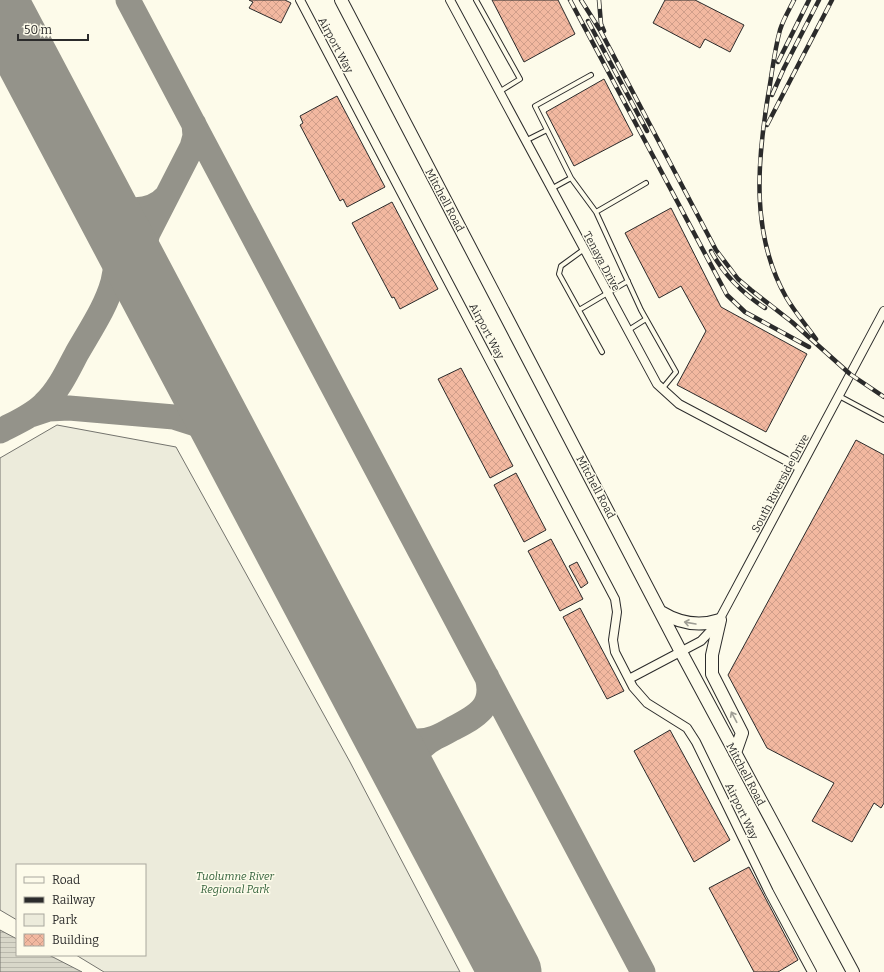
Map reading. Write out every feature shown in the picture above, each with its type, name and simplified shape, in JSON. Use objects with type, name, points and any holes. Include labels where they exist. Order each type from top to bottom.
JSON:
[{"type":"main road","name":"Mitchell Road","points":[[341,0],[681,652],[853,972]]},
{"type":"main road","points":[[661,612],[677,620],[694,624],[708,624],[720,620]]},
{"type":"main road","points":[[720,620],[712,655],[712,674],[742,733],[735,753]]},
{"type":"street","name":"Airport Way","points":[[300,0],[615,599],[617,612],[614,640],[615,652],[633,687],[647,703],[687,728],[696,742],[769,892],[812,972]]},
{"type":"street","name":"Tenaya Drive","points":[[450,0],[627,331],[650,373],[662,390],[679,404],[800,468]]},
{"type":"street","name":"South Riverside Drive","points":[[681,652],[704,639],[720,620],[884,311]]},
{"type":"street","points":[[629,679],[681,652]]},
{"type":"lane","points":[[476,0],[520,79],[499,92]]},
{"type":"lane","points":[[591,75],[535,106],[571,178],[596,212],[646,319],[676,372],[662,390]]},
{"type":"lane","points":[[525,141],[547,130]]},
{"type":"lane","points":[[551,189],[571,178]]},
{"type":"lane","points":[[596,212],[646,183]]},
{"type":"lane","points":[[583,250],[561,266],[559,274],[602,352]]},
{"type":"lane","points":[[579,310],[628,281]]},
{"type":"lane","points":[[627,331],[646,319]]},
{"type":"lane","points":[[838,396],[884,420]]},
{"type":"green space","name":"Tuolumne River Regional Park","points":[[57,425],[176,447],[350,762],[460,972],[104,972],[78,956],[146,956],[146,864],[16,864],[16,919],[0,910],[0,458]]},
{"type":"shaded area","points":[[0,930],[16,938],[16,956],[51,956],[82,972],[0,972]]},
{"type":"building","points":[[249,0],[285,0],[291,3],[281,23],[249,8],[253,2]]},
{"type":"building","points":[[492,0],[558,0],[575,34],[524,62]]},
{"type":"building","points":[[665,0],[695,0],[744,25],[730,52],[705,39],[700,48],[653,23]]},
{"type":"building","points":[[604,79],[633,135],[574,166],[546,112]]},
{"type":"building","points":[[337,96],[385,187],[347,207],[343,199],[340,201],[300,125],[303,123],[300,116]]},
{"type":"building","points":[[392,202],[438,289],[400,309],[394,297],[392,298],[352,223]]},
{"type":"building","points":[[671,208],[721,307],[807,354],[766,432],[677,385],[706,331],[681,286],[659,298],[625,233]]},
{"type":"building","points":[[461,368],[513,466],[490,478],[438,379]]},
{"type":"building","points":[[856,440],[884,455],[884,803],[881,808],[874,803],[852,842],[812,821],[834,783],[767,748],[728,675]]},
{"type":"building","points":[[516,473],[546,530],[524,542],[494,485]]},
{"type":"building","points":[[551,539],[583,599],[560,611],[528,551]]},
{"type":"building","points":[[577,562],[588,583],[581,588],[569,566]]},
{"type":"building","points":[[580,608],[624,691],[607,699],[563,617]]},
{"type":"building","points":[[670,730],[730,840],[694,862],[634,751]]},
{"type":"building","points":[[749,867],[798,960],[778,972],[754,972],[709,888]]},
{"type":"taxiway","points":[[128,0],[643,972]]},
{"type":"taxiway","points":[[151,293],[143,263],[145,241],[192,147],[195,136],[194,124]]},
{"type":"taxiway","points":[[96,189],[111,203],[130,209],[150,207],[159,203],[167,196]]},
{"type":"taxiway","points":[[0,431],[34,412],[54,393],[63,380],[97,319],[111,288],[115,272],[117,255],[115,236],[110,215]]},
{"type":"taxiway","points":[[31,415],[49,409],[69,408],[174,417],[196,424],[211,433],[224,444],[240,462]]},
{"type":"taxiway","points":[[376,719],[389,731],[404,739],[425,741],[434,738],[468,720],[482,710],[489,696],[487,677]]},
{"type":"taxiway","points":[[413,789],[411,773],[414,759],[423,747],[435,738]]},
{"type":"runway","points":[[0,8],[510,972]]},
{"type":"railway","points":[[570,0],[727,295],[745,312],[809,347]]},
{"type":"railway","points":[[581,0],[600,30],[716,250],[738,279],[792,322],[850,374],[884,397]]},
{"type":"railway","points":[[599,0],[601,24],[604,31]]},
{"type":"railway","points":[[794,0],[781,26],[775,55],[761,147],[760,198],[762,224],[767,249],[775,273],[789,302],[816,339]]},
{"type":"railway","points":[[778,62],[809,0]]},
{"type":"railway","points":[[772,95],[784,68],[819,0]]},
{"type":"railway","points":[[767,125],[832,0]]},
{"type":"railway","points":[[588,21],[647,131]]},
{"type":"railway","points":[[711,251],[734,283],[765,308]]}]
